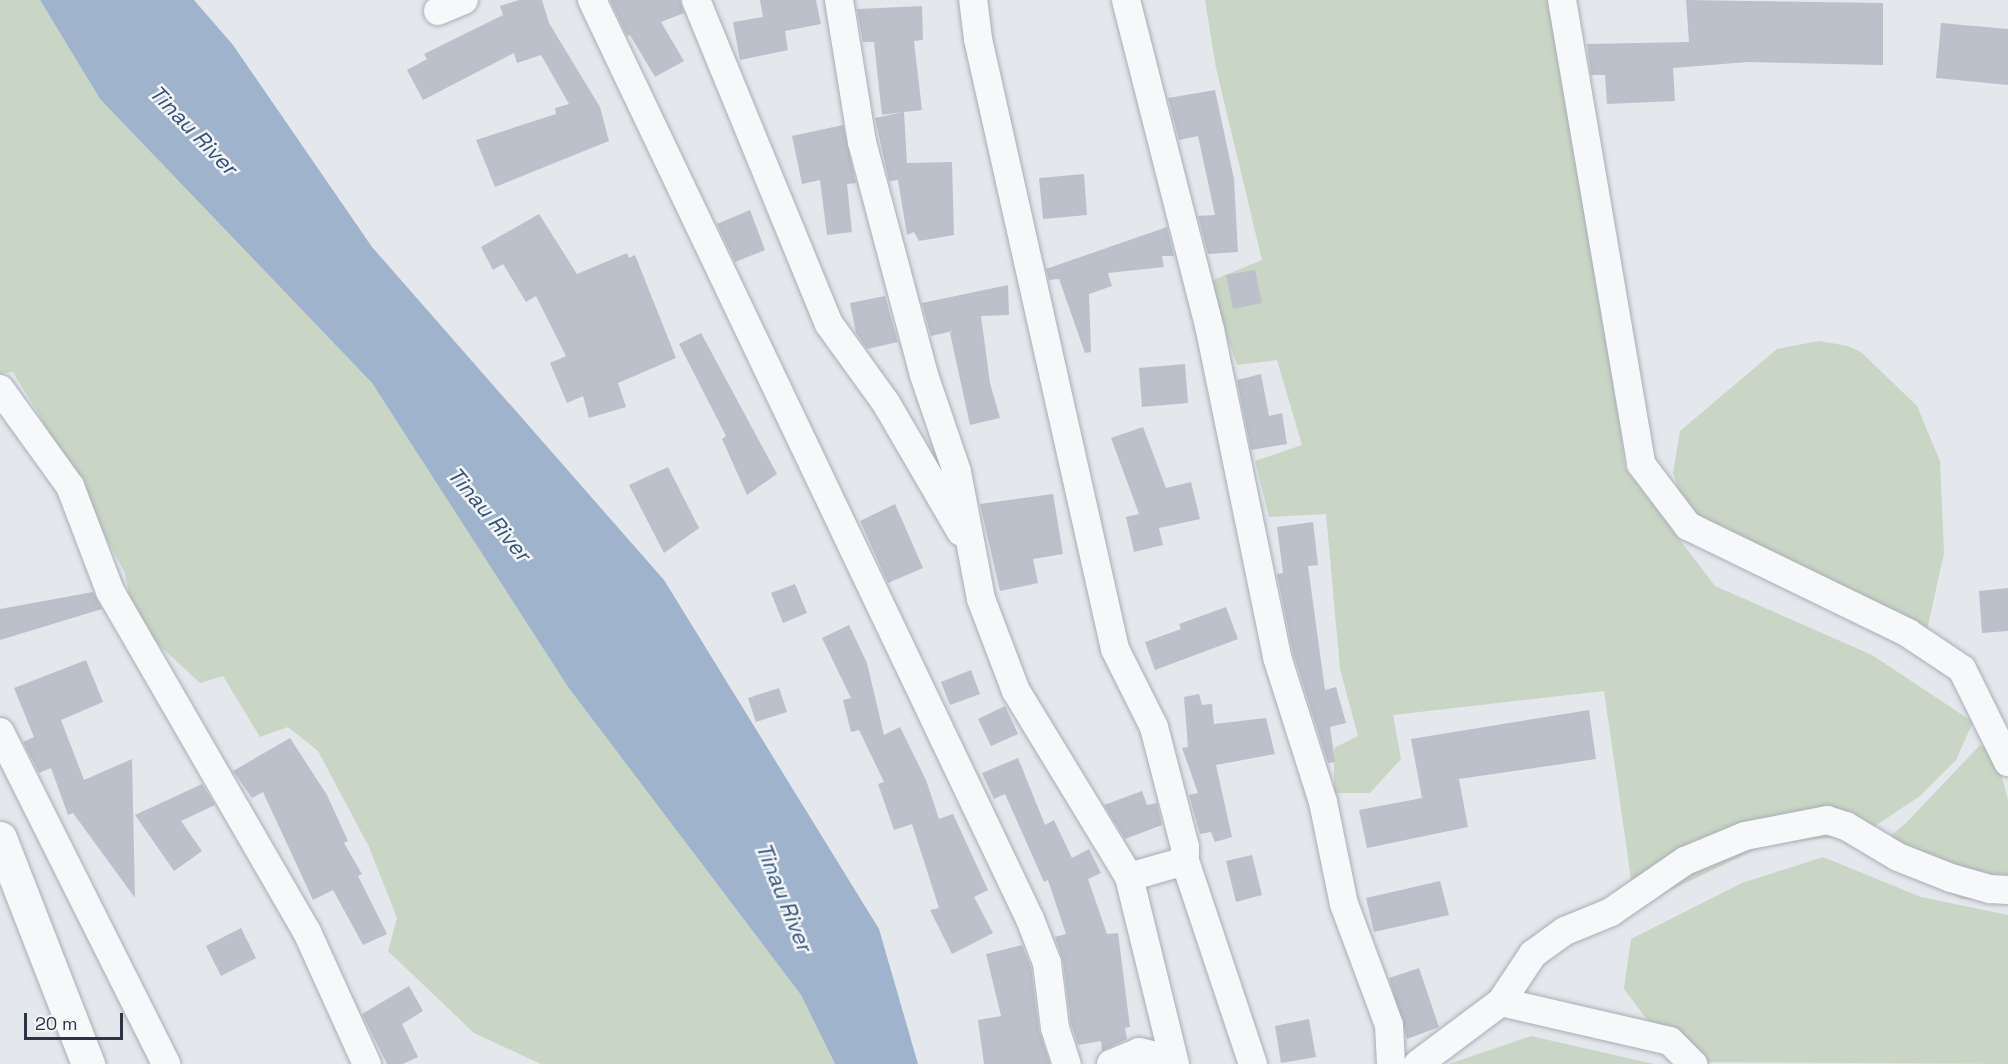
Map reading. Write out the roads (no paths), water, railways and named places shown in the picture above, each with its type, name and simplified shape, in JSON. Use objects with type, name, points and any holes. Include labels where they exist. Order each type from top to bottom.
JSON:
[{"type":"street","points":[[438,11],[464,0]]},
{"type":"street","points":[[592,0],[1030,919],[1047,963],[1055,1028],[1067,1064]]},
{"type":"street","points":[[696,0],[829,324],[886,403],[972,552]]},
{"type":"street","points":[[839,0],[862,142],[924,375],[957,472],[981,599],[1016,691],[1129,877],[1175,1064]]},
{"type":"street","points":[[973,0],[978,39],[1115,649],[1154,728],[1185,861],[1253,1064]]},
{"type":"street","points":[[1126,0],[1210,330],[1277,657],[1323,802],[1344,904],[1389,1025],[1391,1064]]},
{"type":"street","points":[[1562,0],[1641,464],[1688,526],[1908,633],[1962,669],[2008,762]]},
{"type":"street","points":[[0,389],[70,486],[110,591],[307,932],[367,1064]]},
{"type":"street","points":[[0,732],[166,1064]]},
{"type":"street","points":[[1418,1064],[1501,1002],[1533,954],[1565,931],[1611,912],[1685,861],[1745,836],[1827,820],[1846,826],[1898,857],[1951,878],[1990,889],[2008,890]]},
{"type":"street","points":[[0,838],[88,1064]]},
{"type":"street","points":[[1129,877],[1185,861]]},
{"type":"street","points":[[1501,1002],[1670,1041],[1693,1064]]},
{"type":"street","points":[[1111,1064],[1139,1052],[1161,1057],[1167,1064]]},
{"type":"water","name":"Tinau River","points":[[40,0],[194,0],[233,45],[372,247],[664,580],[879,929],[918,1064],[835,1064],[801,995],[568,687],[372,383],[100,99]]}]
